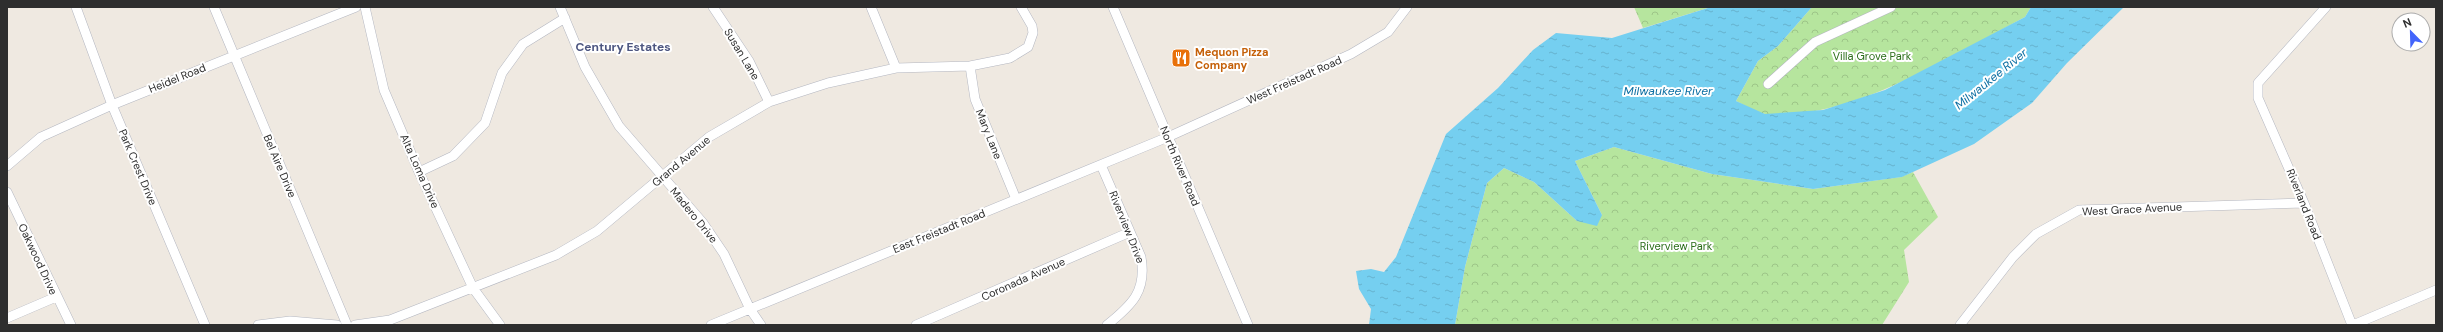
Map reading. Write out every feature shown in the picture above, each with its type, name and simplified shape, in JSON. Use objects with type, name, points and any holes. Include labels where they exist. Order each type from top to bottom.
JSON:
[{"type":"street","name":"Park Crest Drive","points":[[76,7],[112,105],[205,325]]},
{"type":"street","name":"Bel Aire Drive","points":[[214,7],[346,325]]},
{"type":"street","name":"Heidel Road","points":[[7,166],[41,137],[112,105],[233,55],[356,7]]},
{"type":"street","name":"Alta Loma Drive","points":[[365,7],[384,90],[419,172],[473,288],[500,325]]},
{"type":"street","name":"Madero Drive","points":[[560,7],[585,67],[619,126],[703,223],[724,254],[750,309],[761,325]]},
{"type":"street","name":"Susan Lane","points":[[713,7],[749,61],[769,102]]},
{"type":"street","points":[[871,7],[896,68]]},
{"type":"street","name":"Grand Avenue","points":[[355,325],[390,320],[556,255],[597,231],[709,137],[769,102],[828,83],[896,68],[970,66],[1002,61],[1019,54],[1028,47],[1033,33],[1032,26],[1021,7]]},
{"type":"street","name":"North River Road","points":[[1113,7],[1248,325]]},
{"type":"street","name":"West Freistadt Road","points":[[1168,137],[1351,54],[1388,32],[1407,7]]},
{"type":"street","points":[[1768,84],[1815,42],[1891,7]]},
{"type":"street","name":"Riverland Road","points":[[2326,7],[2258,83],[2258,98],[2304,202],[2352,325]]},
{"type":"street","points":[[419,172],[453,156],[485,123],[502,73],[522,44],[565,18]]},
{"type":"street","name":"Mary Lane","points":[[970,66],[975,99],[1016,199]]},
{"type":"street","name":"East Freistadt Road","points":[[711,325],[1168,137]]},
{"type":"street","name":"Riverview Drive","points":[[1101,165],[1141,257],[1144,271],[1140,293],[1121,314],[1107,325]]},
{"type":"street","name":"Oakwood Drive","points":[[7,192],[70,325]]},
{"type":"street","name":"West Grace Avenue","points":[[1960,325],[2013,257],[2036,234],[2079,210],[2304,202]]},
{"type":"street","name":"Coronada Avenue","points":[[916,325],[1130,232]]},
{"type":"street","points":[[2352,325],[2436,290]]},
{"type":"street","points":[[7,318],[56,297]]},
{"type":"street","points":[[258,325],[290,321],[337,325]]},
{"type":"green space","points":[[1634,7],[1711,7],[1643,28]]},
{"type":"green space","name":"Villa Grove Park","points":[[1812,7],[1880,7],[1801,47],[1891,7],[2031,7],[2025,17],[1965,50],[1900,83],[1866,97],[1832,107],[1798,113],[1766,114],[1755,111],[1736,101],[1758,61],[1778,46]]},
{"type":"green space","name":"Riverview Park","points":[[1614,147],[1712,174],[1813,189],[1901,177],[1913,172],[1938,217],[1904,250],[1909,282],[1882,325],[1455,325],[1465,267],[1487,183],[1504,168],[1534,182],[1577,221],[1602,215],[1575,161]]},
{"type":"water","name":"Milwaukee River","points":[[1711,7],[1812,7],[1778,46],[1758,61],[1736,101],[1765,114],[1823,110],[1885,90],[2025,17],[2031,7],[2124,7],[2067,63],[2032,103],[1974,144],[1902,177],[1813,189],[1712,174],[1614,147],[1575,161],[1602,215],[1597,226],[1577,221],[1534,182],[1504,168],[1487,183],[1465,267],[1455,325],[1369,325],[1371,309],[1359,289],[1356,271],[1371,269],[1384,272],[1396,257],[1446,134],[1498,88],[1533,50],[1556,33],[1612,38]]},
{"type":"place","name":"Mequon Pizza Company","points":[[1181,58]]},
{"type":"district","name":"Century Estates","points":[[623,47]]}]
